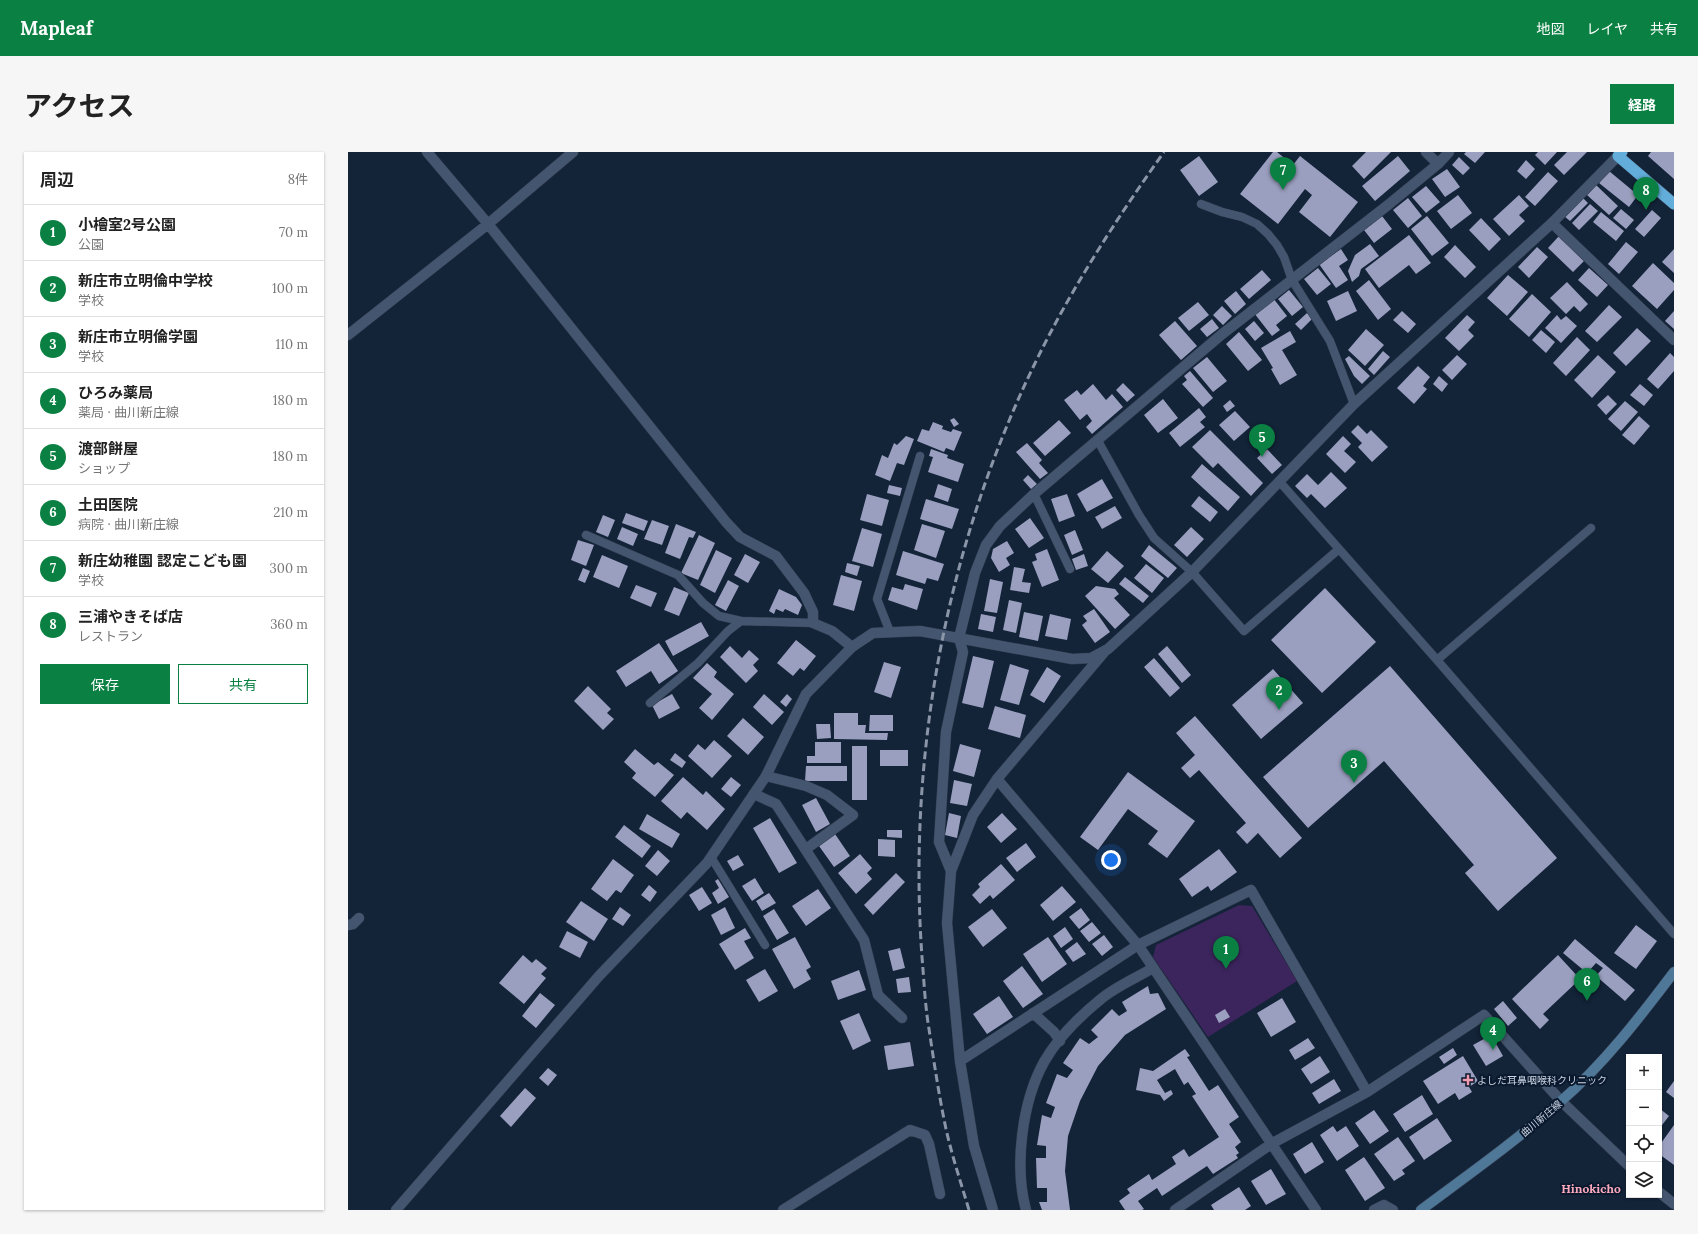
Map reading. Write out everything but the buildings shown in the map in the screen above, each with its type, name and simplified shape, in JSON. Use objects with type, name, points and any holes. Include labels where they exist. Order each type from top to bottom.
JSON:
[{"type":"highway","points":[[1618,153],[1674,204]]},
{"type":"main road","name":"曲川新庄線","points":[[1421,1210],[1517,1138],[1561,1101],[1611,1050],[1646,1009],[1674,972]]},
{"type":"street","points":[[428,152],[488,224],[726,522],[740,537],[776,556],[804,593],[813,612],[813,623],[832,631],[852,646]]},
{"type":"street","points":[[348,335],[488,224],[574,152]]},
{"type":"street","points":[[1426,152],[1438,164]]},
{"type":"street","points":[[951,871],[939,842],[946,732],[963,652],[959,638],[975,573],[986,545],[1000,526],[1034,494],[1221,335],[1388,205],[1438,164],[1449,152]]},
{"type":"street","points":[[993,1210],[974,1146],[960,1061],[948,923],[951,871],[973,815],[997,779],[1108,649],[1192,572],[1354,404],[1552,223],[1618,153]]},
{"type":"street","points":[[1552,223],[1674,340]]},
{"type":"street","points":[[396,1210],[599,976],[711,857],[766,776],[806,694],[852,646],[873,633],[920,631],[1072,658],[1091,658],[1108,649]]},
{"type":"street","points":[[766,776],[806,786],[827,795],[853,815],[806,849]]},
{"type":"street","points":[[997,779],[1138,945],[1316,1210]]},
{"type":"street","points":[[754,794],[776,804],[806,849],[864,940],[878,995],[902,1018]]},
{"type":"street","points":[[960,1061],[1138,945],[1251,890],[1367,1092]]},
{"type":"street","points":[[348,925],[352,924],[359,918]]},
{"type":"street","points":[[1026,1210],[1020,1169],[1022,1139],[1035,1083],[1045,1062],[1069,1029],[1101,998],[1153,968]]},
{"type":"street","points":[[1033,1013],[1054,1032],[1060,1041]]},
{"type":"street","points":[[1175,1210],[1271,1144],[1367,1092],[1484,1015],[1561,1101],[1626,1163]]},
{"type":"street","points":[[783,1210],[910,1130],[925,1135],[929,1144],[940,1194]]},
{"type":"street","points":[[1662,1194],[1674,1204]]},
{"type":"street","points":[[1374,1210],[1384,1205],[1393,1210]]},
{"type":"lane","points":[[1201,204],[1222,212],[1242,217],[1257,224],[1277,244],[1284,257],[1292,280],[1330,341],[1354,404]]},
{"type":"lane","points":[[1098,441],[1154,538],[1192,572],[1244,631],[1339,549]]},
{"type":"lane","points":[[890,632],[877,599],[920,456]]},
{"type":"lane","points":[[1279,481],[1438,660],[1674,934]]},
{"type":"lane","points":[[1034,494],[1070,568]]},
{"type":"lane","points":[[1438,660],[1591,528]]},
{"type":"lane","points":[[586,535],[678,575],[703,603],[719,616],[741,621],[813,623]]},
{"type":"lane","points":[[650,703],[698,663],[728,631],[741,621]]},
{"type":"lane","points":[[711,857],[764,945]]},
{"type":"shaded area","points":[[1239,905],[1252,906],[1297,981],[1208,1037],[1153,957],[1156,945]]},
{"type":"railway","points":[[969,1210],[951,1149],[941,1104],[928,1020],[922,957],[919,874],[922,790],[931,707],[945,625],[966,544],[992,464],[1024,387],[1061,313],[1097,251],[1164,152]]},
{"type":"place","name":"新庄幼稚園 認定こども園","points":[[1283,190]]},
{"type":"place","name":"三浦やきそば店","points":[[1646,210]]},
{"type":"place","name":"渡部餅屋","points":[[1262,457]]},
{"type":"place","name":"新庄市立明倫中学校","points":[[1279,710]]},
{"type":"place","name":"新庄市立明倫学園","points":[[1354,783]]},
{"type":"place","name":"小檜室2号公園","points":[[1226,969]]},
{"type":"place","name":"土田医院","points":[[1587,1001]]},
{"type":"place","name":"ひろみ薬局","points":[[1493,1050]]},
{"type":"place","name":"よしだ耳鼻咽喉科クリニック","points":[[1468,1080]]},
{"type":"district","name":"Hinokicho","points":[[1591,1189]]}]
